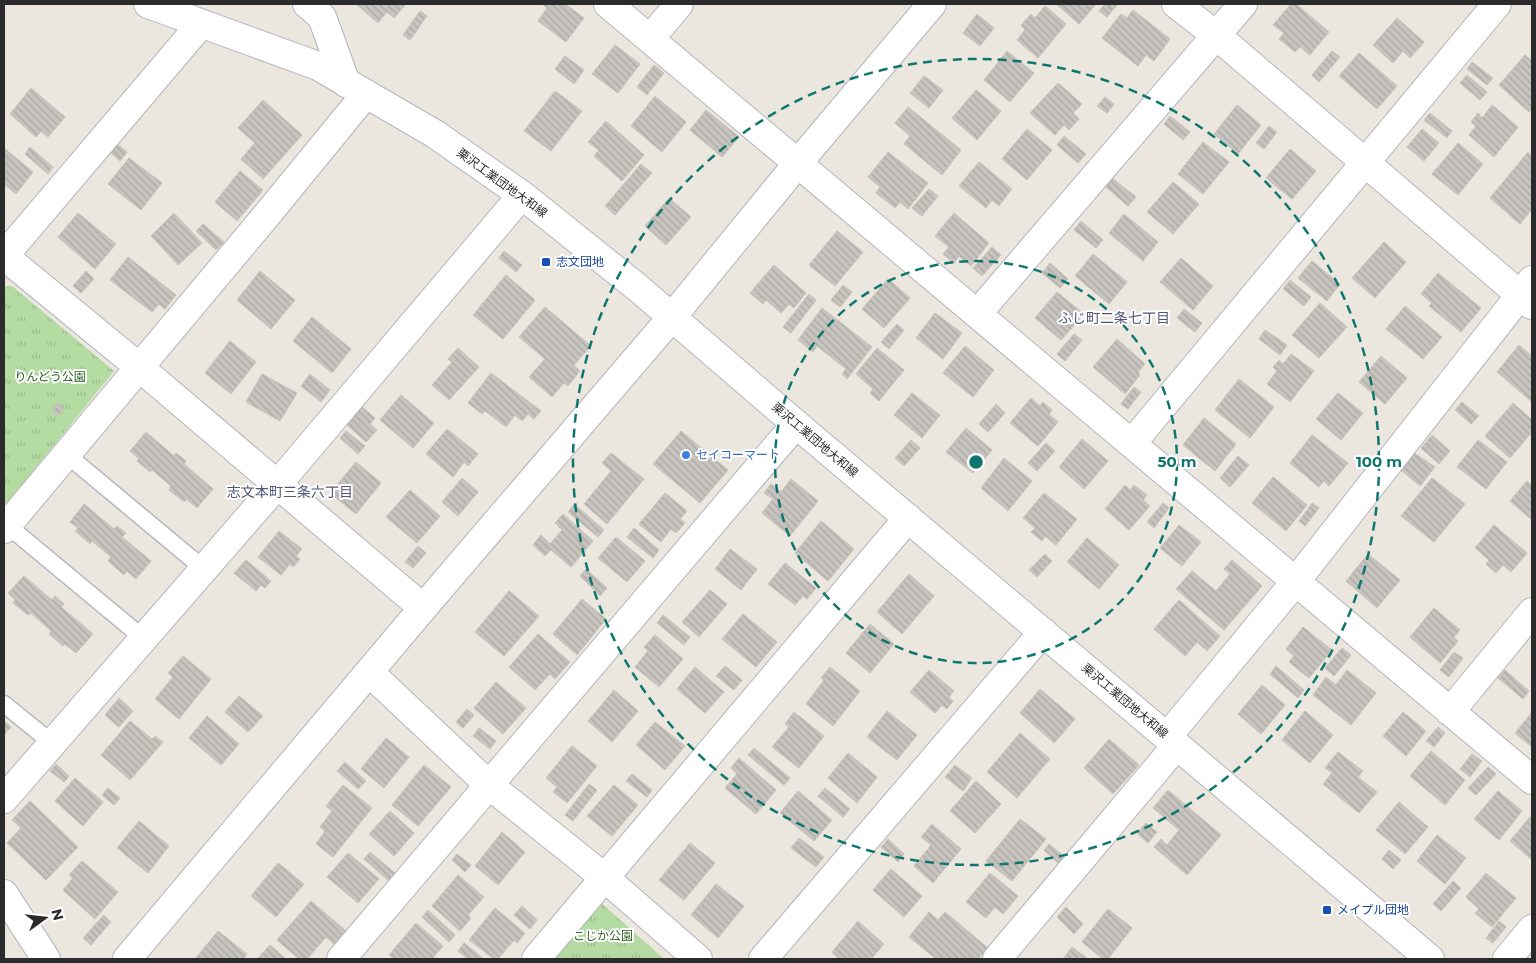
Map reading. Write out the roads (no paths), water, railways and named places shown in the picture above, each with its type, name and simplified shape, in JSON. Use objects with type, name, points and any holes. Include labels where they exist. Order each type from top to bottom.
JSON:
[{"type":"street","name":"栗沢工業団地大和線","points":[[148,4],[318,66],[435,134],[522,195],[672,317],[796,424],[1430,959]]},
{"type":"street","points":[[5,527],[140,367],[356,89],[322,17],[306,4]]},
{"type":"street","points":[[608,4],[1532,780]]},
{"type":"street","points":[[650,39],[679,4]]},
{"type":"street","points":[[127,959],[672,317],[932,4]]},
{"type":"street","points":[[997,959],[1172,741],[1296,581],[1528,293],[1365,162],[1217,36],[1176,4]]},
{"type":"street","points":[[977,314],[1243,4]]},
{"type":"street","points":[[1132,443],[1497,4]]},
{"type":"street","points":[[200,24],[4,256],[140,367],[423,608]]},
{"type":"street","points":[[4,799],[278,484],[522,195]]},
{"type":"street","points":[[342,959],[796,424]]},
{"type":"street","points":[[536,959],[908,518]]},
{"type":"street","points":[[1450,712],[1532,612]]},
{"type":"street","points":[[763,959],[1043,632]]},
{"type":"street","points":[[369,672],[489,785],[605,878],[698,959]]},
{"type":"street","points":[[4,894],[46,959]]},
{"type":"street","points":[[1507,959],[1532,929]]},
{"type":"lane","points":[[66,454],[204,569]]},
{"type":"lane","points":[[5,527],[144,638]]},
{"type":"lane","points":[[4,704],[52,743]]},
{"type":"place","name":"志文団地","points":[[546,262]]},
{"type":"place","name":"セイコーマート","points":[[686,455]]},
{"type":"place","name":"メイプル団地","points":[[1327,910]]},
{"type":"district","name":"ふじ町二条七丁目","points":[[1114,318]]},
{"type":"district","name":"志文本町三条六丁目","points":[[290,492]]},
{"type":"park label","name":"りんどう公園","points":[[50,377]]},
{"type":"park label","name":"こじか公園","points":[[603,936]]}]
